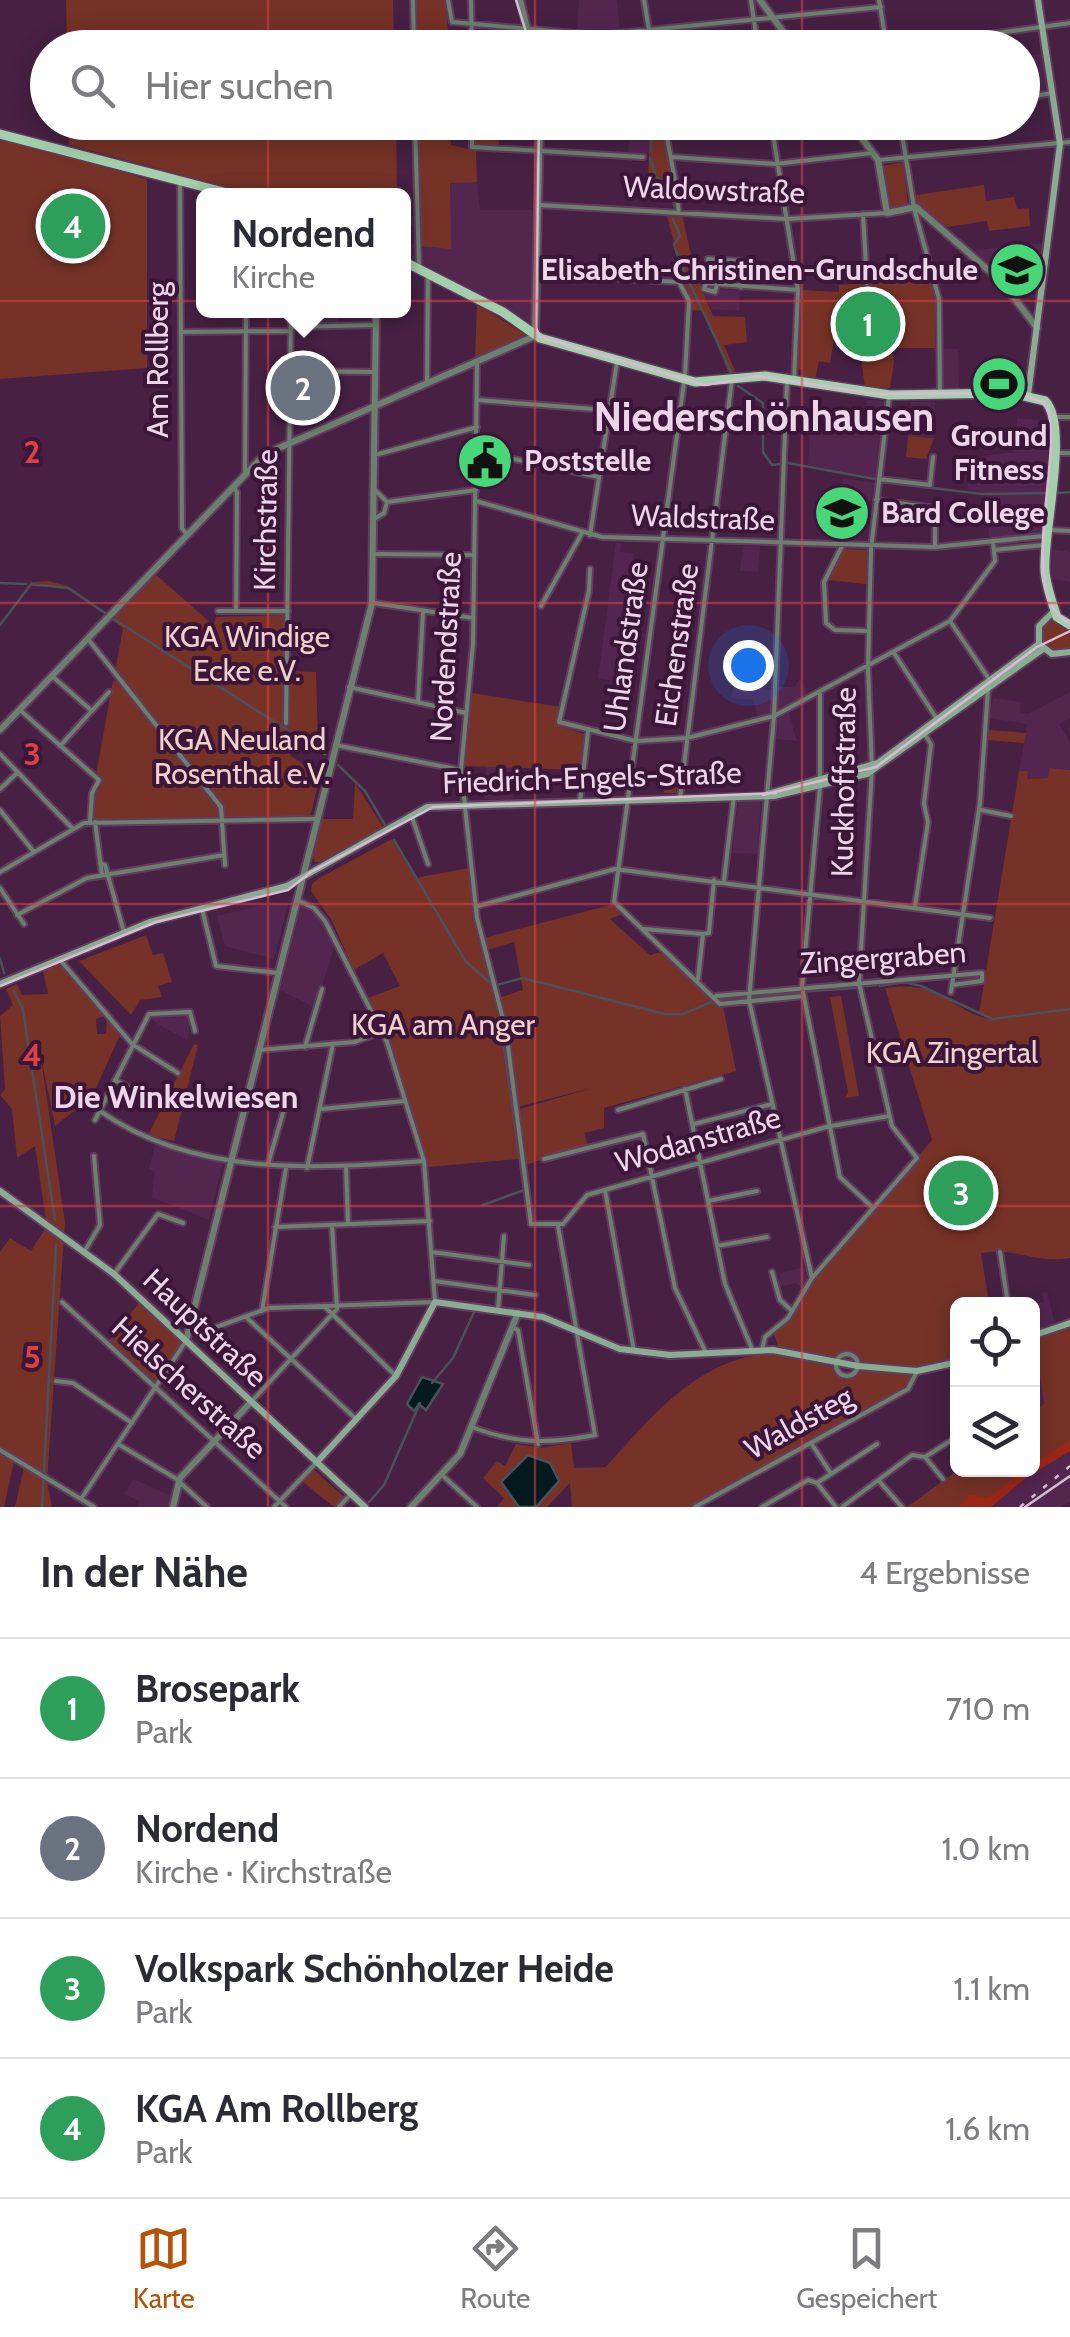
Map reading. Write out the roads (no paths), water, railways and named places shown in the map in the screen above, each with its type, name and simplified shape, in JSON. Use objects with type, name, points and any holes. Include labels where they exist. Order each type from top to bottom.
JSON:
[{"type":"main road","points":[[1028,395],[1060,144],[1038,0]]},
{"type":"main road","points":[[0,132],[202,188]]},
{"type":"main road","points":[[411,265],[503,312],[536,336],[684,379],[711,384],[752,375],[890,394],[1028,395],[1047,402],[1054,418],[1045,573],[1059,619],[1070,622]]},
{"type":"main road","points":[[1055,610],[1039,626],[1041,646],[1056,655],[1070,652]]},
{"type":"main road","name":"Friedrich-Engels-Straße","points":[[0,984],[124,932],[284,887],[428,806],[768,794],[872,769],[925,735],[1041,646]]},
{"type":"main road","name":"Friedrich-Engels-Straße","points":[[872,769],[989,685]]},
{"type":"main road","name":"Hauptstraße","points":[[2,1195],[114,1274],[364,1507]]},
{"type":"main road","points":[[316,1462],[396,1376],[435,1302],[543,1316],[634,1351],[676,1356],[752,1349],[917,1371],[950,1364]]},
{"type":"main road","points":[[1040,1333],[1070,1323]]},
{"type":"street","points":[[412,0],[413,30]]},
{"type":"street","points":[[448,0],[449,20],[539,30]]},
{"type":"street","points":[[471,0],[472,30]]},
{"type":"street","points":[[520,0],[527,29]]},
{"type":"street","points":[[644,0],[649,30],[880,4],[885,30]]},
{"type":"street","points":[[751,0],[756,30]]},
{"type":"street","points":[[760,0],[781,30]]},
{"type":"street","points":[[1020,30],[1070,23]]},
{"type":"street","points":[[1040,96],[1052,94]]},
{"type":"street","points":[[416,140],[427,383]]},
{"type":"street","points":[[472,140],[472,147],[643,157]]},
{"type":"street","points":[[0,730],[265,454],[536,336],[540,140]]},
{"type":"street","points":[[668,140],[679,213]]},
{"type":"street","points":[[774,140],[798,290],[774,716],[749,1000],[812,1278]]},
{"type":"street","points":[[863,140],[875,156],[887,213],[914,208]]},
{"type":"street","points":[[903,140],[914,208],[938,298],[940,396]]},
{"type":"street","points":[[673,158],[778,162],[875,156],[906,159],[1070,142]]},
{"type":"street","name":"Am Rollberg","points":[[178,182],[182,528],[187,535]]},
{"type":"street","name":"Waldowstraße","points":[[539,205],[788,219],[887,213]]},
{"type":"street","points":[[914,208],[1002,282],[1037,328]]},
{"type":"street","points":[[863,214],[867,282]]},
{"type":"street","points":[[742,286],[742,261],[708,259],[714,284],[742,286],[798,290]]},
{"type":"street","name":"Uhlandstraße","points":[[538,274],[681,283],[690,302],[684,379],[614,902],[717,998]]},
{"type":"street","points":[[245,474],[246,318]]},
{"type":"street","name":"Kirchstraße","points":[[286,722],[291,318]]},
{"type":"street","points":[[81,1499],[186,1341],[337,745],[372,603],[376,318]]},
{"type":"street","points":[[181,332],[376,325]]},
{"type":"street","points":[[590,535],[618,360]]},
{"type":"street","name":"Nordendstraße","points":[[477,363],[473,618],[461,770],[464,805],[476,907],[506,1031],[533,1226],[558,1226]]},
{"type":"street","points":[[291,370],[375,372]]},
{"type":"street","name":"Eichenstraße","points":[[680,798],[732,379]]},
{"type":"street","name":"Kuckhoffstraße","points":[[872,1208],[917,1158],[894,1132],[859,983],[872,769],[868,668],[871,545],[890,394]]},
{"type":"street","points":[[478,400],[610,410]]},
{"type":"street","points":[[1054,418],[1070,417]]},
{"type":"street","points":[[374,455],[477,428]]},
{"type":"street","points":[[476,451],[599,477]]},
{"type":"street","points":[[1053,453],[1070,454]]},
{"type":"street","points":[[879,479],[930,486],[933,457]]},
{"type":"street","points":[[233,486],[237,492],[236,611]]},
{"type":"street","points":[[374,489],[388,502]]},
{"type":"street","points":[[388,502],[476,490]]},
{"type":"street","name":"Waldstraße","points":[[476,500],[590,535],[663,540],[935,547],[1049,537]]},
{"type":"street","points":[[876,500],[935,508],[935,547]]},
{"type":"street","points":[[374,519],[384,513],[388,502]]},
{"type":"street","points":[[994,550],[1070,530]]},
{"type":"street","points":[[541,606],[582,533]]},
{"type":"street","points":[[590,569],[590,591],[559,722],[636,741],[687,738],[774,716],[950,621],[995,561],[993,540]]},
{"type":"street","points":[[843,544],[824,582],[826,623],[835,630],[868,631]]},
{"type":"street","points":[[372,554],[474,555]]},
{"type":"street","points":[[372,603],[473,618]]},
{"type":"street","points":[[218,611],[288,611]]},
{"type":"street","points":[[418,702],[424,611]]},
{"type":"street","points":[[950,621],[989,685],[979,810],[951,976]]},
{"type":"street","points":[[88,639],[221,807],[225,864]]},
{"type":"street","points":[[894,653],[937,719]]},
{"type":"street","points":[[52,676],[92,711]]},
{"type":"street","points":[[351,688],[466,713]]},
{"type":"street","points":[[60,746],[109,692]]},
{"type":"street","points":[[762,1350],[765,1337],[792,1311],[812,1278],[872,1208],[842,1180],[803,991],[820,783],[820,693]]},
{"type":"street","points":[[20,710],[99,780],[89,807],[100,863],[124,932]]},
{"type":"street","points":[[580,801],[588,731]]},
{"type":"street","points":[[914,907],[928,822],[924,804],[931,744],[925,735]]},
{"type":"street","points":[[337,745],[461,770]]},
{"type":"street","points":[[0,754],[73,829]]},
{"type":"street","points":[[0,789],[18,772]]},
{"type":"street","points":[[724,881],[734,796]]},
{"type":"street","points":[[0,810],[34,852]]},
{"type":"street","points":[[979,810],[1011,816]]},
{"type":"street","points":[[410,815],[428,864]]},
{"type":"street","points":[[0,872],[92,822],[318,819]]},
{"type":"street","points":[[309,852],[320,864]]},
{"type":"street","points":[[17,916],[70,884],[105,874],[224,855]]},
{"type":"street","points":[[476,907],[618,869],[990,918]]},
{"type":"street","points":[[644,929],[709,933],[714,880]]},
{"type":"street","points":[[0,888],[24,924]]},
{"type":"street","points":[[190,1328],[208,1330],[262,1310],[435,1302],[424,1160],[406,1101],[382,1032],[325,920],[314,908],[297,900]]},
{"type":"street","points":[[202,908],[216,966],[278,973]]},
{"type":"street","points":[[698,979],[703,934]]},
{"type":"street","points":[[58,958],[132,1044],[178,1073]]},
{"type":"street","name":"Zingergraben","points":[[717,998],[749,1000],[859,983],[982,973],[982,981],[952,988],[951,976]]},
{"type":"street","points":[[305,1047],[322,989]]},
{"type":"street","name":"Zingergraben","points":[[717,998],[749,992],[803,991]]},
{"type":"street","points":[[95,1120],[152,1012],[190,1012],[195,1032]]},
{"type":"street","points":[[258,1050],[332,1044],[382,1032]]},
{"type":"street","points":[[307,1168],[332,1044]]},
{"type":"street","points":[[618,1110],[721,1079]]},
{"type":"street","points":[[115,1080],[162,1105]]},
{"type":"street","points":[[685,1089],[726,1284],[752,1349]]},
{"type":"street","points":[[319,1109],[406,1101]]},
{"type":"street","points":[[693,1124],[772,1104]]},
{"type":"street","points":[[268,1165],[285,1106]]},
{"type":"street","points":[[100,1112],[144,1138],[231,1160],[307,1168],[424,1160]]},
{"type":"street","name":"Wodanstraße","points":[[558,1226],[587,1195],[829,1127],[890,1116]]},
{"type":"street","points":[[544,1159],[642,1133],[676,1288],[706,1353]]},
{"type":"street","points":[[84,1252],[100,1225],[94,1156]]},
{"type":"street","points":[[346,1166],[348,1224]]},
{"type":"street","points":[[262,1310],[286,1168]]},
{"type":"street","points":[[605,1190],[634,1351]]},
{"type":"street","points":[[708,1200],[757,1191]]},
{"type":"street","points":[[114,1274],[158,1214],[183,1223]]},
{"type":"street","points":[[275,1227],[430,1221]]},
{"type":"street","points":[[173,1507],[178,1481],[336,1306],[332,1225]]},
{"type":"street","points":[[472,1426],[502,1439],[538,1444],[594,1435],[558,1226]]},
{"type":"street","points":[[498,1310],[504,1236]]},
{"type":"street","points":[[717,1246],[766,1237]]},
{"type":"street","points":[[432,1252],[529,1266]]},
{"type":"street","points":[[1000,1252],[1007,1297]]},
{"type":"street","points":[[772,1272],[780,1300],[792,1311]]},
{"type":"street","points":[[434,1281],[535,1296]]},
{"type":"street","name":"Hielscherstraße","points":[[62,1302],[286,1507]]},
{"type":"street","points":[[324,1306],[396,1376]]},
{"type":"street","points":[[412,1507],[460,1454],[518,1313]]},
{"type":"street","points":[[246,1317],[356,1420]]},
{"type":"street","points":[[512,1327],[519,1332],[538,1444]]},
{"type":"street","name":"Waldsteg","points":[[694,1507],[908,1388],[917,1371]]},
{"type":"street","points":[[56,1381],[72,1383],[132,1423]]},
{"type":"street","points":[[925,1457],[950,1441]]},
{"type":"street","points":[[811,1442],[831,1474]]},
{"type":"street","points":[[118,1444],[178,1481],[207,1507]]},
{"type":"street","points":[[817,1483],[877,1444]]},
{"type":"street","points":[[911,1448],[915,1455]]},
{"type":"street","points":[[0,1450],[94,1507]]},
{"type":"street","points":[[762,1507],[808,1480],[817,1483],[839,1507],[915,1455],[925,1457],[943,1479]]},
{"type":"street","points":[[274,1507],[316,1462]]},
{"type":"street","points":[[442,1475],[477,1507]]},
{"type":"street","points":[[879,1480],[902,1507]]},
{"type":"street","points":[[339,1507],[351,1494]]},
{"type":"waterway","points":[[651,140],[651,151]]},
{"type":"waterway","points":[[650,158],[656,177],[671,185],[674,206]]},
{"type":"waterway","points":[[673,219],[680,236],[674,244],[679,260],[732,374]]},
{"type":"waterway","points":[[738,386],[763,403],[763,452],[772,465],[780,464]]},
{"type":"waterway","points":[[788,463],[875,479]]},
{"type":"waterway","points":[[883,482],[982,494],[1046,493]]},
{"type":"waterway","points":[[1058,493],[1070,492]]},
{"type":"waterway","points":[[0,583],[26,584]]},
{"type":"waterway","name":"Zingergraben","points":[[0,625],[31,584],[68,588],[105,613]]},
{"type":"waterway","name":"Zingergraben","points":[[112,618],[325,754]]},
{"type":"waterway","name":"Zingergraben","points":[[338,765],[365,791],[385,825]]},
{"type":"waterway","name":"Zingergraben","points":[[394,840],[466,962],[494,986]]},
{"type":"waterway","points":[[0,958],[4,973]]},
{"type":"waterway","name":"Zingergraben","points":[[497,985],[523,978],[665,1014],[683,1014],[714,1001]]},
{"type":"waterway","name":"Zingergraben","points":[[880,986],[904,982],[921,986],[992,1019],[1070,1009]]},
{"type":"waterway","name":"Zingergraben","points":[[866,986],[876,985]]},
{"type":"waterway","name":"Zingergraben","points":[[754,995],[855,988]]},
{"type":"waterway","points":[[14,991],[23,1010],[55,1220]]},
{"type":"waterway","name":"Zingergraben","points":[[721,999],[743,996]]},
{"type":"waterway","points":[[483,1205],[524,1190],[500,1018]]},
{"type":"waterway","points":[[42,1507],[56,1245]]},
{"type":"waterway","points":[[432,1383],[453,1358],[474,1312]]},
{"type":"waterway","points":[[369,1502],[384,1485],[420,1403]]},
{"type":"tram line","points":[[516,0],[525,30]]},
{"type":"tram line","points":[[539,140],[536,328],[540,337],[705,385],[757,376],[877,394],[1014,393],[1044,402],[1050,420],[1051,448],[1043,551],[1045,582],[1053,607],[1070,623]]},
{"type":"tram line","points":[[763,795],[876,767],[1037,647],[1070,631]]},
{"type":"tram line","points":[[0,986],[156,922],[288,890],[311,872],[433,807],[776,793]]},
{"type":"tram line","points":[[1025,1507],[1070,1476]]},
{"type":"railway","points":[[1020,1507],[1070,1466]]},
{"type":"place","name":"KGA Am Rollberg","points":[[73,226]]},
{"type":"place","name":"Elisabeth-Christinen-Grundschule","points":[[1017,270]]},
{"type":"place","name":"Brosepark","points":[[868,324]]},
{"type":"place","name":"Ground Fitness","points":[[999,384]]},
{"type":"place","name":"Nordend","points":[[303,388]]},
{"type":"place","name":"Poststelle","points":[[485,461]]},
{"type":"place","name":"Bard College","points":[[842,513]]},
{"type":"place","name":"Volkspark Schönholzer Heide","points":[[961,1193]]},
{"type":"district","name":"Niederschönhausen","points":[[764,417]]},
{"type":"district","name":"Die Winkelwiesen","points":[[176,1097]]},
{"type":"park label","name":"KGA Windige Ecke e.V.","points":[[247,654]]},
{"type":"park label","name":"KGA Neuland Rosenthal e.V.","points":[[242,757]]},
{"type":"park label","name":"KGA am Anger","points":[[443,1025]]},
{"type":"park label","name":"KGA Zingertal","points":[[952,1053]]}]
